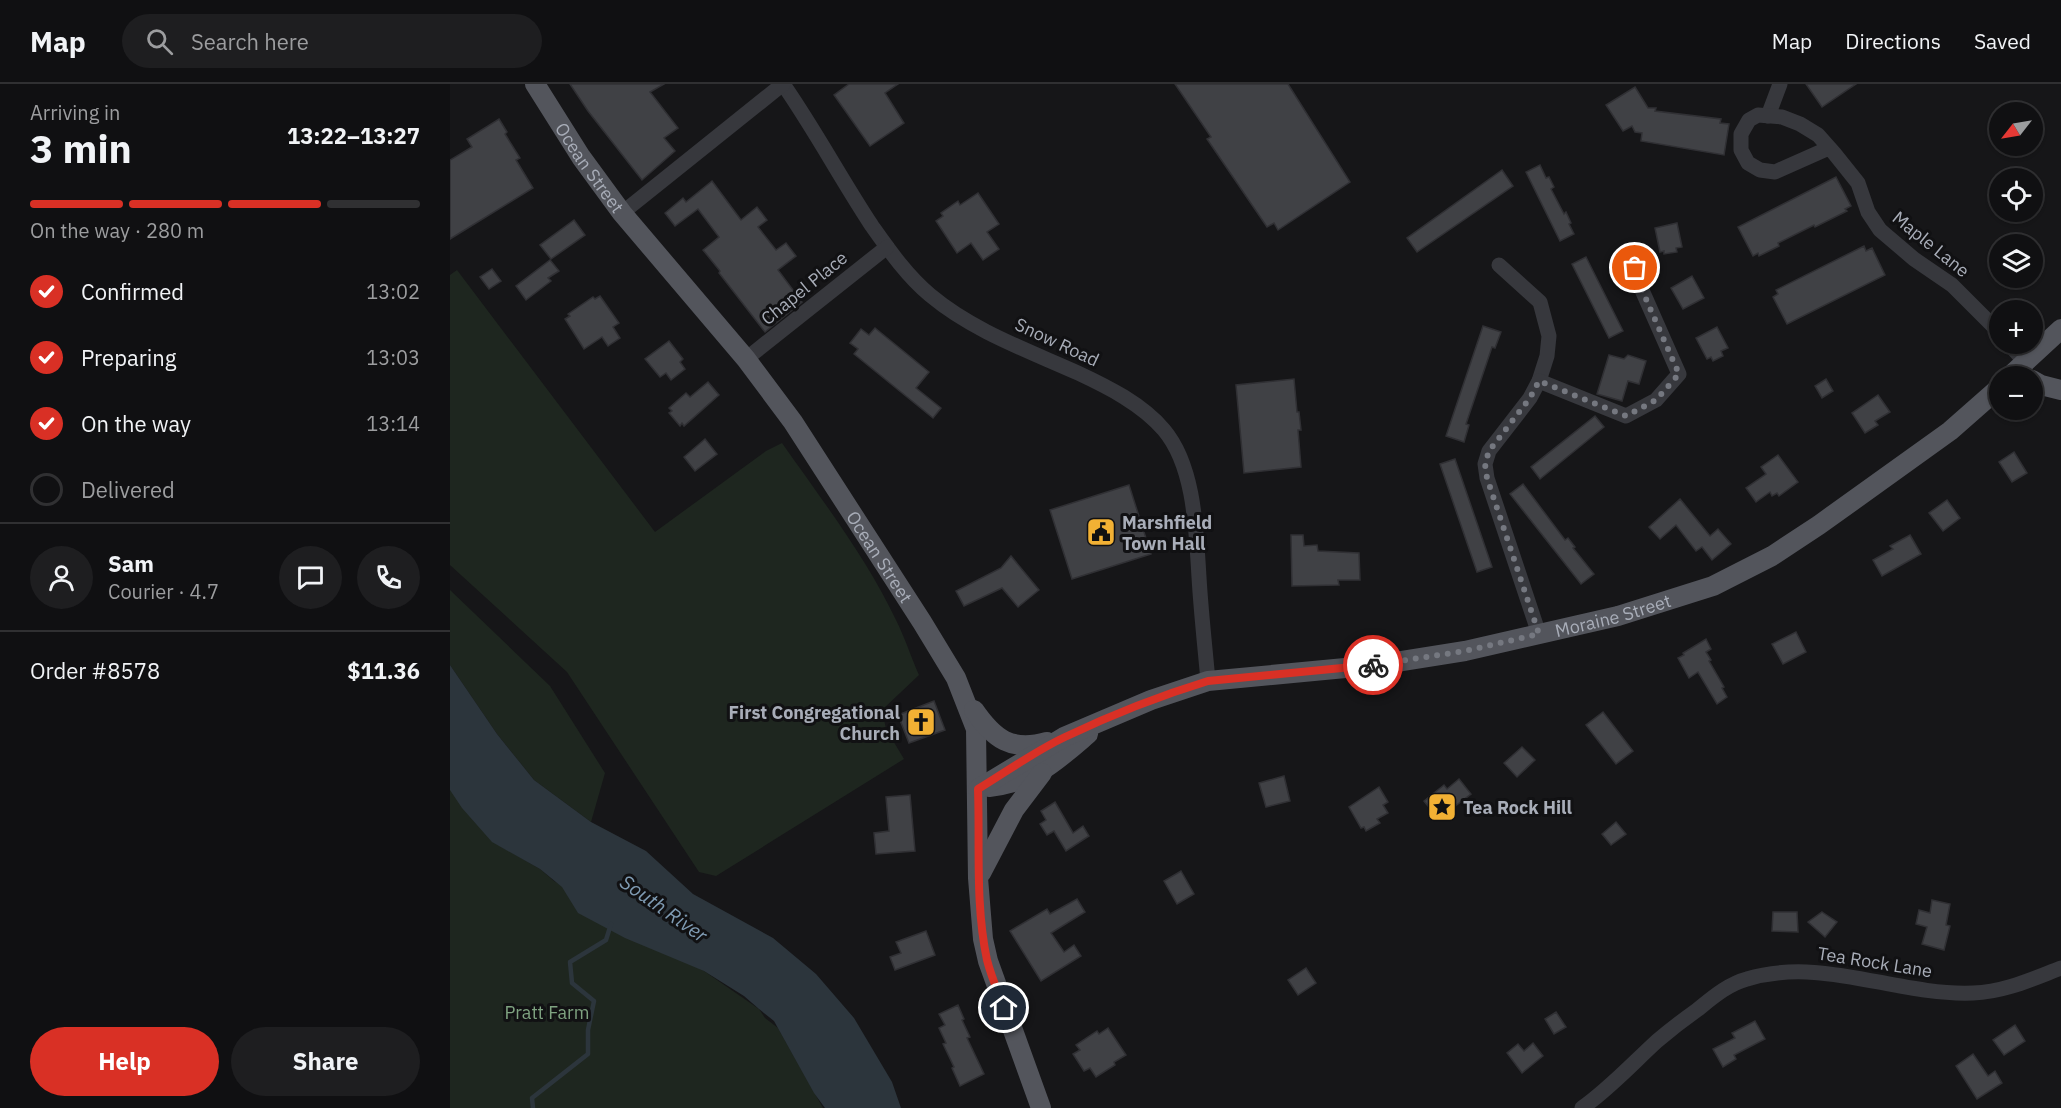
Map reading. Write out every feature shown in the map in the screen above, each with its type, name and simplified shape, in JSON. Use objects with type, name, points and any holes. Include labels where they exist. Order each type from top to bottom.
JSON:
[{"type":"main road","name":"Ocean Street","points":[[535,84],[581,157],[622,213],[746,359],[793,422],[956,678],[976,729],[978,878],[983,939],[988,961],[1041,1108]]},
{"type":"main road","points":[[2029,366],[2061,329]]},
{"type":"main road","points":[[2043,386],[2061,390]]},
{"type":"main road","name":"Moraine Street","points":[[978,789],[1064,737],[1151,700],[1208,681],[1377,665],[1465,651],[1618,616],[1677,598],[1738,575],[1772,556],[1888,476],[1950,431],[1989,397]]},
{"type":"main road","points":[[956,678],[974,712],[988,729],[1012,745],[1033,746],[1064,737]]},
{"type":"main road","name":"Moraine Street","points":[[978,789],[1023,781],[1046,769],[1101,722]]},
{"type":"main road","points":[[978,878],[1014,810],[1046,769]]},
{"type":"street","points":[[622,213],[783,84]]},
{"type":"street","name":"Snow Road","points":[[783,84],[886,247],[920,286],[956,316],[1092,379],[1130,400],[1165,431],[1180,457],[1189,486],[1194,515],[1208,681]]},
{"type":"street","points":[[1780,84],[1768,116],[1758,115],[1749,120],[1741,134],[1742,150],[1748,163],[1760,170],[1775,172],[1829,148]]},
{"type":"street","name":"Maple Lane","points":[[1768,116],[1782,117],[1818,135],[1858,183],[1868,212],[1880,230],[1914,259],[1952,285],[1989,322]]},
{"type":"street","name":"Chapel Place","points":[[746,359],[886,247]]},
{"type":"street","points":[[1499,265],[1540,302],[1549,336],[1547,356],[1539,381],[1530,398],[1489,451],[1485,464],[1487,478],[1539,634]]},
{"type":"street","points":[[1539,381],[1626,416],[1656,400],[1679,374],[1638,281],[1635,268]]},
{"type":"street","name":"Tea Rock Lane","points":[[1582,1108],[1659,1039],[1720,992],[1746,979],[1795,971],[1822,972],[1909,988],[1974,993],[2003,989],[2061,968]]},
{"type":"green space","points":[[457,270],[655,532],[766,451],[782,443],[843,529],[871,574],[899,627],[919,675],[882,710],[886,729],[904,759],[716,876],[699,872],[567,672],[450,565],[450,275]]},
{"type":"green space","points":[[450,590],[550,686],[605,773],[591,822],[534,780],[497,734],[450,665]]},
{"type":"green space","name":"Pratt Farm","points":[[450,789],[493,842],[704,971],[759,1009],[765,1018],[778,1028],[823,1108],[450,1108]]},
{"type":"water","name":"South River","points":[[450,665],[497,734],[534,780],[591,822],[646,851],[693,894],[773,938],[816,974],[854,1018],[892,1082],[901,1108],[825,1108],[814,1093],[774,1021],[744,996],[704,971],[625,938],[578,913],[562,887],[540,869],[492,842],[462,808],[450,790]]},
{"type":"building","points":[[570,84],[664,84],[650,92],[678,128],[664,138],[675,151],[642,180]]},
{"type":"building","points":[[849,84],[898,84],[885,93],[904,123],[870,146],[834,95]]},
{"type":"building","points":[[1175,84],[1288,84],[1350,182],[1278,230],[1274,223],[1267,227],[1207,139],[1211,137]]},
{"type":"building","points":[[1806,84],[1856,84],[1822,107]]},
{"type":"building","points":[[1635,87],[1648,108],[1656,108],[1655,111],[1721,119],[1720,123],[1729,124],[1724,155],[1641,141],[1642,133],[1635,132],[1632,126],[1623,131],[1606,105]]},
{"type":"building","points":[[499,119],[507,132],[505,134],[520,158],[516,160],[533,188],[450,239],[450,160],[472,147],[467,139]]},
{"type":"building","points":[[1540,165],[1546,178],[1549,177],[1554,187],[1551,189],[1564,214],[1566,212],[1574,234],[1560,241],[1526,172]]},
{"type":"building","points":[[1502,170],[1513,186],[1417,252],[1407,238]]},
{"type":"building","points":[[1836,177],[1851,206],[1845,209],[1847,211],[1778,243],[1779,246],[1759,256],[1758,253],[1753,256],[1738,227]]},
{"type":"building","points":[[712,181],[741,220],[757,207],[767,220],[758,227],[776,250],[786,243],[796,256],[778,270],[802,302],[765,332],[703,250],[719,237],[698,209],[675,226],[665,213],[683,198],[686,202]]},
{"type":"building","points":[[978,193],[999,224],[987,232],[999,249],[983,260],[971,243],[957,253],[936,221],[943,216],[941,213],[958,201],[960,205]]},
{"type":"building","points":[[574,220],[585,235],[551,259],[540,245]]},
{"type":"building","points":[[1677,223],[1682,247],[1676,248],[1677,252],[1664,254],[1664,251],[1660,252],[1655,228]]},
{"type":"building","points":[[1864,246],[1866,251],[1872,248],[1885,275],[1787,324],[1773,297],[1778,294],[1776,290]]},
{"type":"building","points":[[1586,257],[1623,331],[1609,338],[1572,264]]},
{"type":"building","points":[[550,260],[559,271],[548,278],[551,281],[526,300],[516,286]]},
{"type":"building","points":[[492,269],[501,281],[489,289],[480,277]]},
{"type":"building","points":[[1692,276],[1704,298],[1683,309],[1671,288]]},
{"type":"building","points":[[600,296],[619,323],[613,327],[620,338],[608,346],[602,337],[584,349],[565,319],[570,316],[568,314],[593,297],[595,299]]},
{"type":"building","points":[[1483,326],[1501,332],[1495,348],[1492,347],[1466,424],[1469,425],[1464,442],[1446,436]]},
{"type":"building","points":[[1717,327],[1728,348],[1721,351],[1723,356],[1713,361],[1711,357],[1707,359],[1696,338]]},
{"type":"building","points":[[875,328],[929,372],[916,388],[941,408],[933,418],[854,354],[858,349],[850,343],[861,329],[869,335]]},
{"type":"building","points":[[669,341],[683,359],[680,362],[685,369],[671,380],[666,373],[660,377],[645,359]]},
{"type":"building","points":[[1609,355],[1624,359],[1628,355],[1646,361],[1639,384],[1628,381],[1622,401],[1597,394]]},
{"type":"building","points":[[1294,379],[1301,430],[1298,430],[1301,467],[1244,473],[1236,385]]},
{"type":"building","points":[[1826,379],[1833,391],[1822,398],[1815,386]]},
{"type":"building","points":[[708,382],[719,395],[684,426],[682,423],[680,426],[669,413],[672,411],[669,408],[686,393],[690,397]]},
{"type":"building","points":[[1878,395],[1890,412],[1875,421],[1878,425],[1865,433],[1852,413]]},
{"type":"building","points":[[1595,416],[1604,427],[1540,479],[1531,467]]},
{"type":"building","points":[[705,439],[717,454],[695,471],[684,457]]},
{"type":"building","points":[[2014,452],[2027,473],[2012,482],[1999,462]]},
{"type":"building","points":[[1778,455],[1798,482],[1779,496],[1777,493],[1772,496],[1770,492],[1756,502],[1746,488],[1766,474],[1761,467]]},
{"type":"building","points":[[1455,459],[1492,567],[1477,572],[1440,464]]},
{"type":"building","points":[[1523,484],[1565,540],[1568,538],[1575,547],[1573,548],[1594,574],[1581,584],[1510,494]]},
{"type":"building","name":"Marshfield Town Hall","points":[[1129,485],[1151,554],[1072,579],[1050,510]]},
{"type":"building","points":[[1680,499],[1710,536],[1718,529],[1731,544],[1712,560],[1702,547],[1696,551],[1676,525],[1660,539],[1649,527]]},
{"type":"building","points":[[1947,500],[1960,518],[1943,531],[1929,513]]},
{"type":"building","points":[[1291,535],[1303,535],[1304,546],[1317,545],[1318,551],[1359,553],[1360,580],[1338,580],[1339,585],[1292,586]]},
{"type":"building","points":[[1910,535],[1921,554],[1882,576],[1873,560],[1893,549],[1890,546]]},
{"type":"building","points":[[1011,556],[1039,590],[1018,607],[1002,588],[964,606],[956,591],[1001,568]]},
{"type":"building","points":[[1796,632],[1806,652],[1783,664],[1772,644]]},
{"type":"building","points":[[1706,639],[1711,649],[1706,652],[1711,660],[1709,661],[1727,697],[1717,704],[1698,672],[1689,678],[1678,658]]},
{"type":"building","name":"First Congregational Church","points":[[934,701],[945,730],[909,743],[898,715]]},
{"type":"building","points":[[1603,712],[1633,751],[1616,764],[1586,725]]},
{"type":"building","points":[[1522,747],[1535,760],[1517,777],[1504,763]]},
{"type":"building","points":[[1284,776],[1290,801],[1266,807],[1259,783]]},
{"type":"building","points":[[1459,779],[1471,794],[1454,807],[1452,804],[1436,816],[1424,801],[1444,785],[1447,789]]},
{"type":"building","points":[[1379,787],[1388,802],[1383,805],[1388,813],[1377,819],[1380,823],[1366,831],[1364,827],[1361,828],[1349,807]]},
{"type":"building","points":[[910,795],[915,851],[876,854],[874,833],[889,831],[886,797]]},
{"type":"building","points":[[1055,802],[1073,833],[1083,826],[1089,836],[1066,851],[1054,831],[1047,835],[1040,824],[1046,820],[1041,811]]},
{"type":"building","points":[[1616,822],[1626,834],[1611,845],[1602,834]]},
{"type":"building","points":[[1181,871],[1194,894],[1177,904],[1164,881]]},
{"type":"building","points":[[1077,899],[1085,912],[1051,933],[1064,952],[1074,945],[1081,956],[1041,981],[1010,931],[1047,909],[1050,914]]},
{"type":"building","points":[[1932,900],[1950,904],[1946,925],[1950,926],[1944,950],[1922,944],[1927,927],[1916,924],[1919,910],[1930,913]]},
{"type":"building","points":[[1773,912],[1797,912],[1798,932],[1772,931]]},
{"type":"building","points":[[1822,912],[1837,922],[1825,937],[1808,922]]},
{"type":"building","points":[[926,931],[935,955],[895,970],[890,957],[901,953],[896,942]]},
{"type":"building","points":[[1306,968],[1316,983],[1298,995],[1288,980]]},
{"type":"building","points":[[958,1005],[970,1037],[967,1038],[984,1074],[960,1086],[939,1028],[945,1025],[939,1014]]},
{"type":"building","points":[[1556,1012],[1566,1027],[1554,1034],[1545,1019]]},
{"type":"building","points":[[1755,1021],[1765,1039],[1734,1055],[1736,1059],[1723,1067],[1713,1049],[1735,1038],[1732,1033]]},
{"type":"building","points":[[2015,1025],[2025,1041],[2004,1055],[1993,1040]]},
{"type":"building","points":[[1108,1028],[1126,1055],[1096,1077],[1090,1068],[1084,1071],[1073,1054],[1080,1050],[1076,1045],[1097,1031],[1099,1034]]},
{"type":"building","points":[[1533,1043],[1543,1056],[1522,1073],[1507,1053],[1518,1044],[1524,1051]]},
{"type":"building","points":[[1973,1054],[1988,1076],[1995,1071],[2002,1083],[1977,1099],[1956,1066]]},
{"type":"waterway","points":[[533,1108],[532,1098],[588,1054],[588,1030],[594,1001],[572,983],[570,962],[606,940],[611,924]]},
{"type":"way so far","points":[[1373,665],[1465,651],[1539,634],[1487,478],[1485,464],[1489,451],[1530,398],[1539,381],[1626,416],[1656,400],[1679,374],[1638,281],[1635,268]]},
{"type":"place","name":"Marshfield Town Hall","points":[[1101,532]]},
{"type":"place","name":"First Congregational Church","points":[[921,722]]},
{"type":"place","name":"Tea Rock Hill","points":[[1442,807]]},
{"type":"route","points":[[1004,1008],[996,988],[983,939],[978,878],[978,789],[1064,737],[1125,710],[1188,687],[1208,681],[1373,665]]}]
